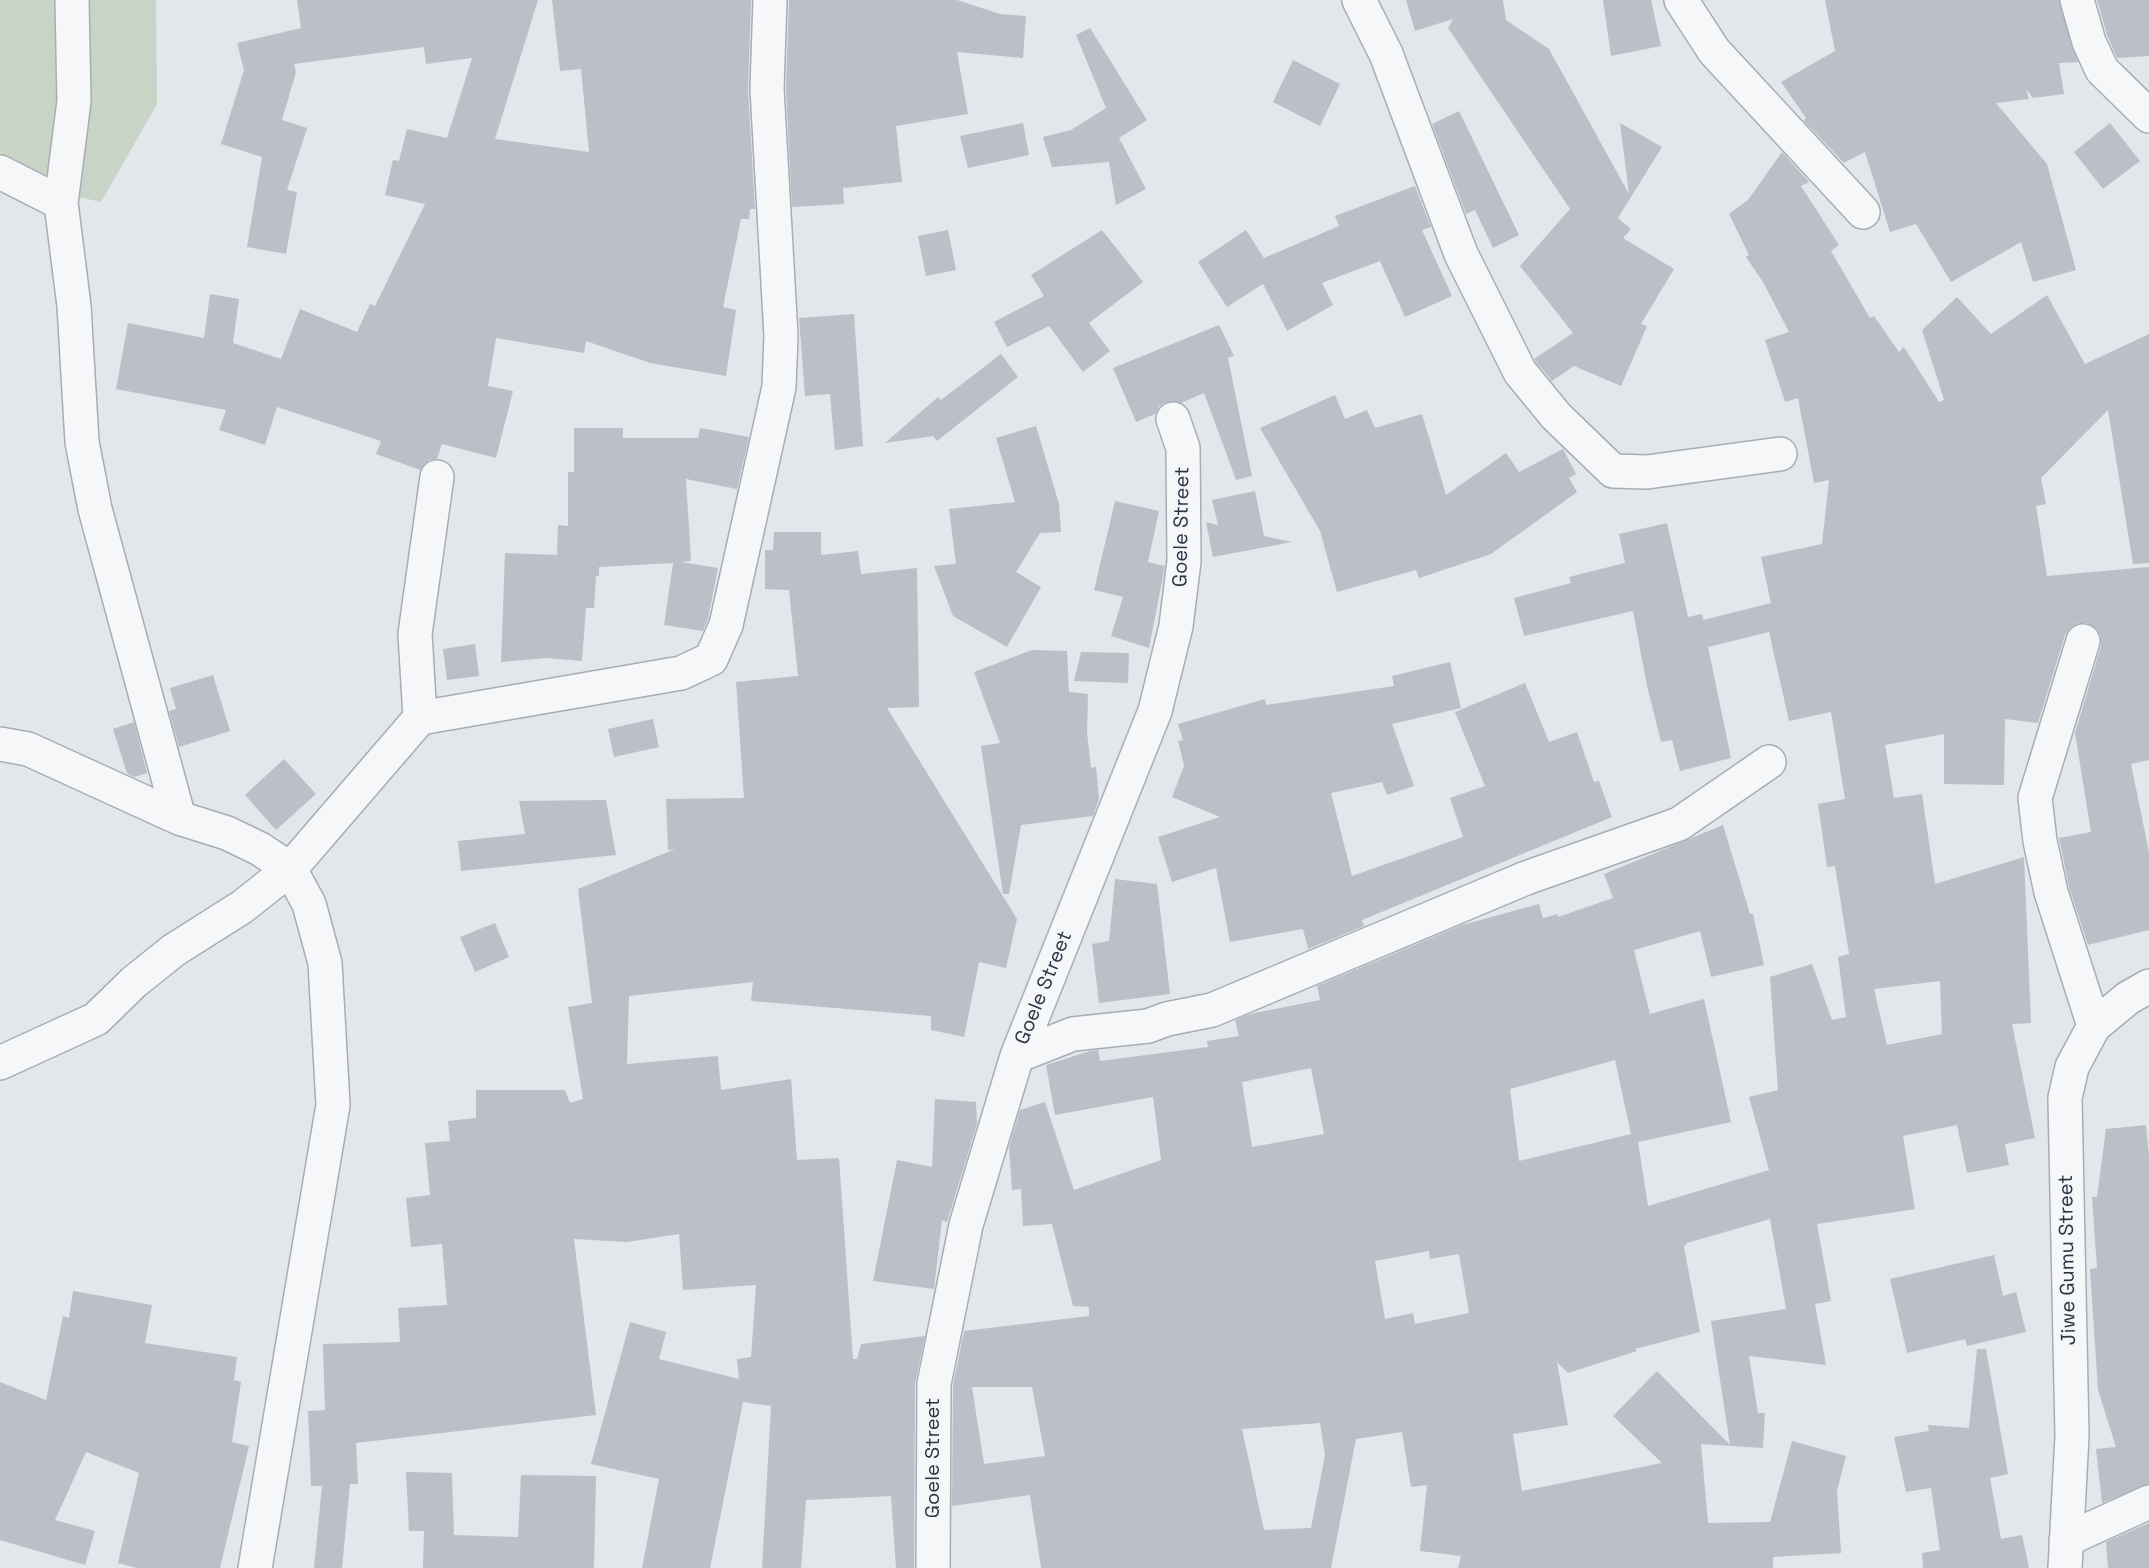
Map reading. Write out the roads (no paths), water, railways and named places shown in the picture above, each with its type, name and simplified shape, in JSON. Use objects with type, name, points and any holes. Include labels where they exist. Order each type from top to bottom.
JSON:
[{"type":"street","points":[[72,0],[74,101],[62,203],[74,306],[82,442],[95,509],[179,818]]},
{"type":"street","points":[[0,1063],[96,1019],[134,982],[174,950],[242,907],[290,869],[420,718],[681,673],[711,659],[726,625],[779,387],[781,336],[767,89],[770,0]]},
{"type":"street","points":[[1359,0],[1386,54],[1461,254],[1520,372],[1556,416],[1613,471],[1647,472],[1780,454]]},
{"type":"street","points":[[1681,0],[1714,51],[1863,212]]},
{"type":"street","points":[[2077,0],[2089,42],[2102,69],[2149,116]]},
{"type":"street","points":[[0,172],[62,203]]},
{"type":"street","name":"Goele Street","points":[[933,1568],[934,1384],[966,1226],[1017,1056],[1155,711],[1176,626],[1183,579],[1183,448],[1173,419]]},
{"type":"street","points":[[420,718],[415,634],[437,477]]},
{"type":"street","points":[[2083,641],[2035,798],[2040,841],[2051,892],[2094,1026]]},
{"type":"street","points":[[0,744],[28,749],[179,818],[227,832],[260,849],[290,869],[309,904],[325,963],[333,1105],[255,1568]]},
{"type":"street","points":[[1017,1056],[1072,1034],[1148,1026],[1167,1018],[1212,1010],[1526,878],[1679,824],[1769,762]]},
{"type":"street","name":"Jiwe Gumu Street","points":[[2066,1554],[2072,1436],[2065,1098],[2072,1067],[2094,1026],[2128,998],[2149,986]]},
{"type":"street","points":[[2066,1554],[2149,1502]]}]
